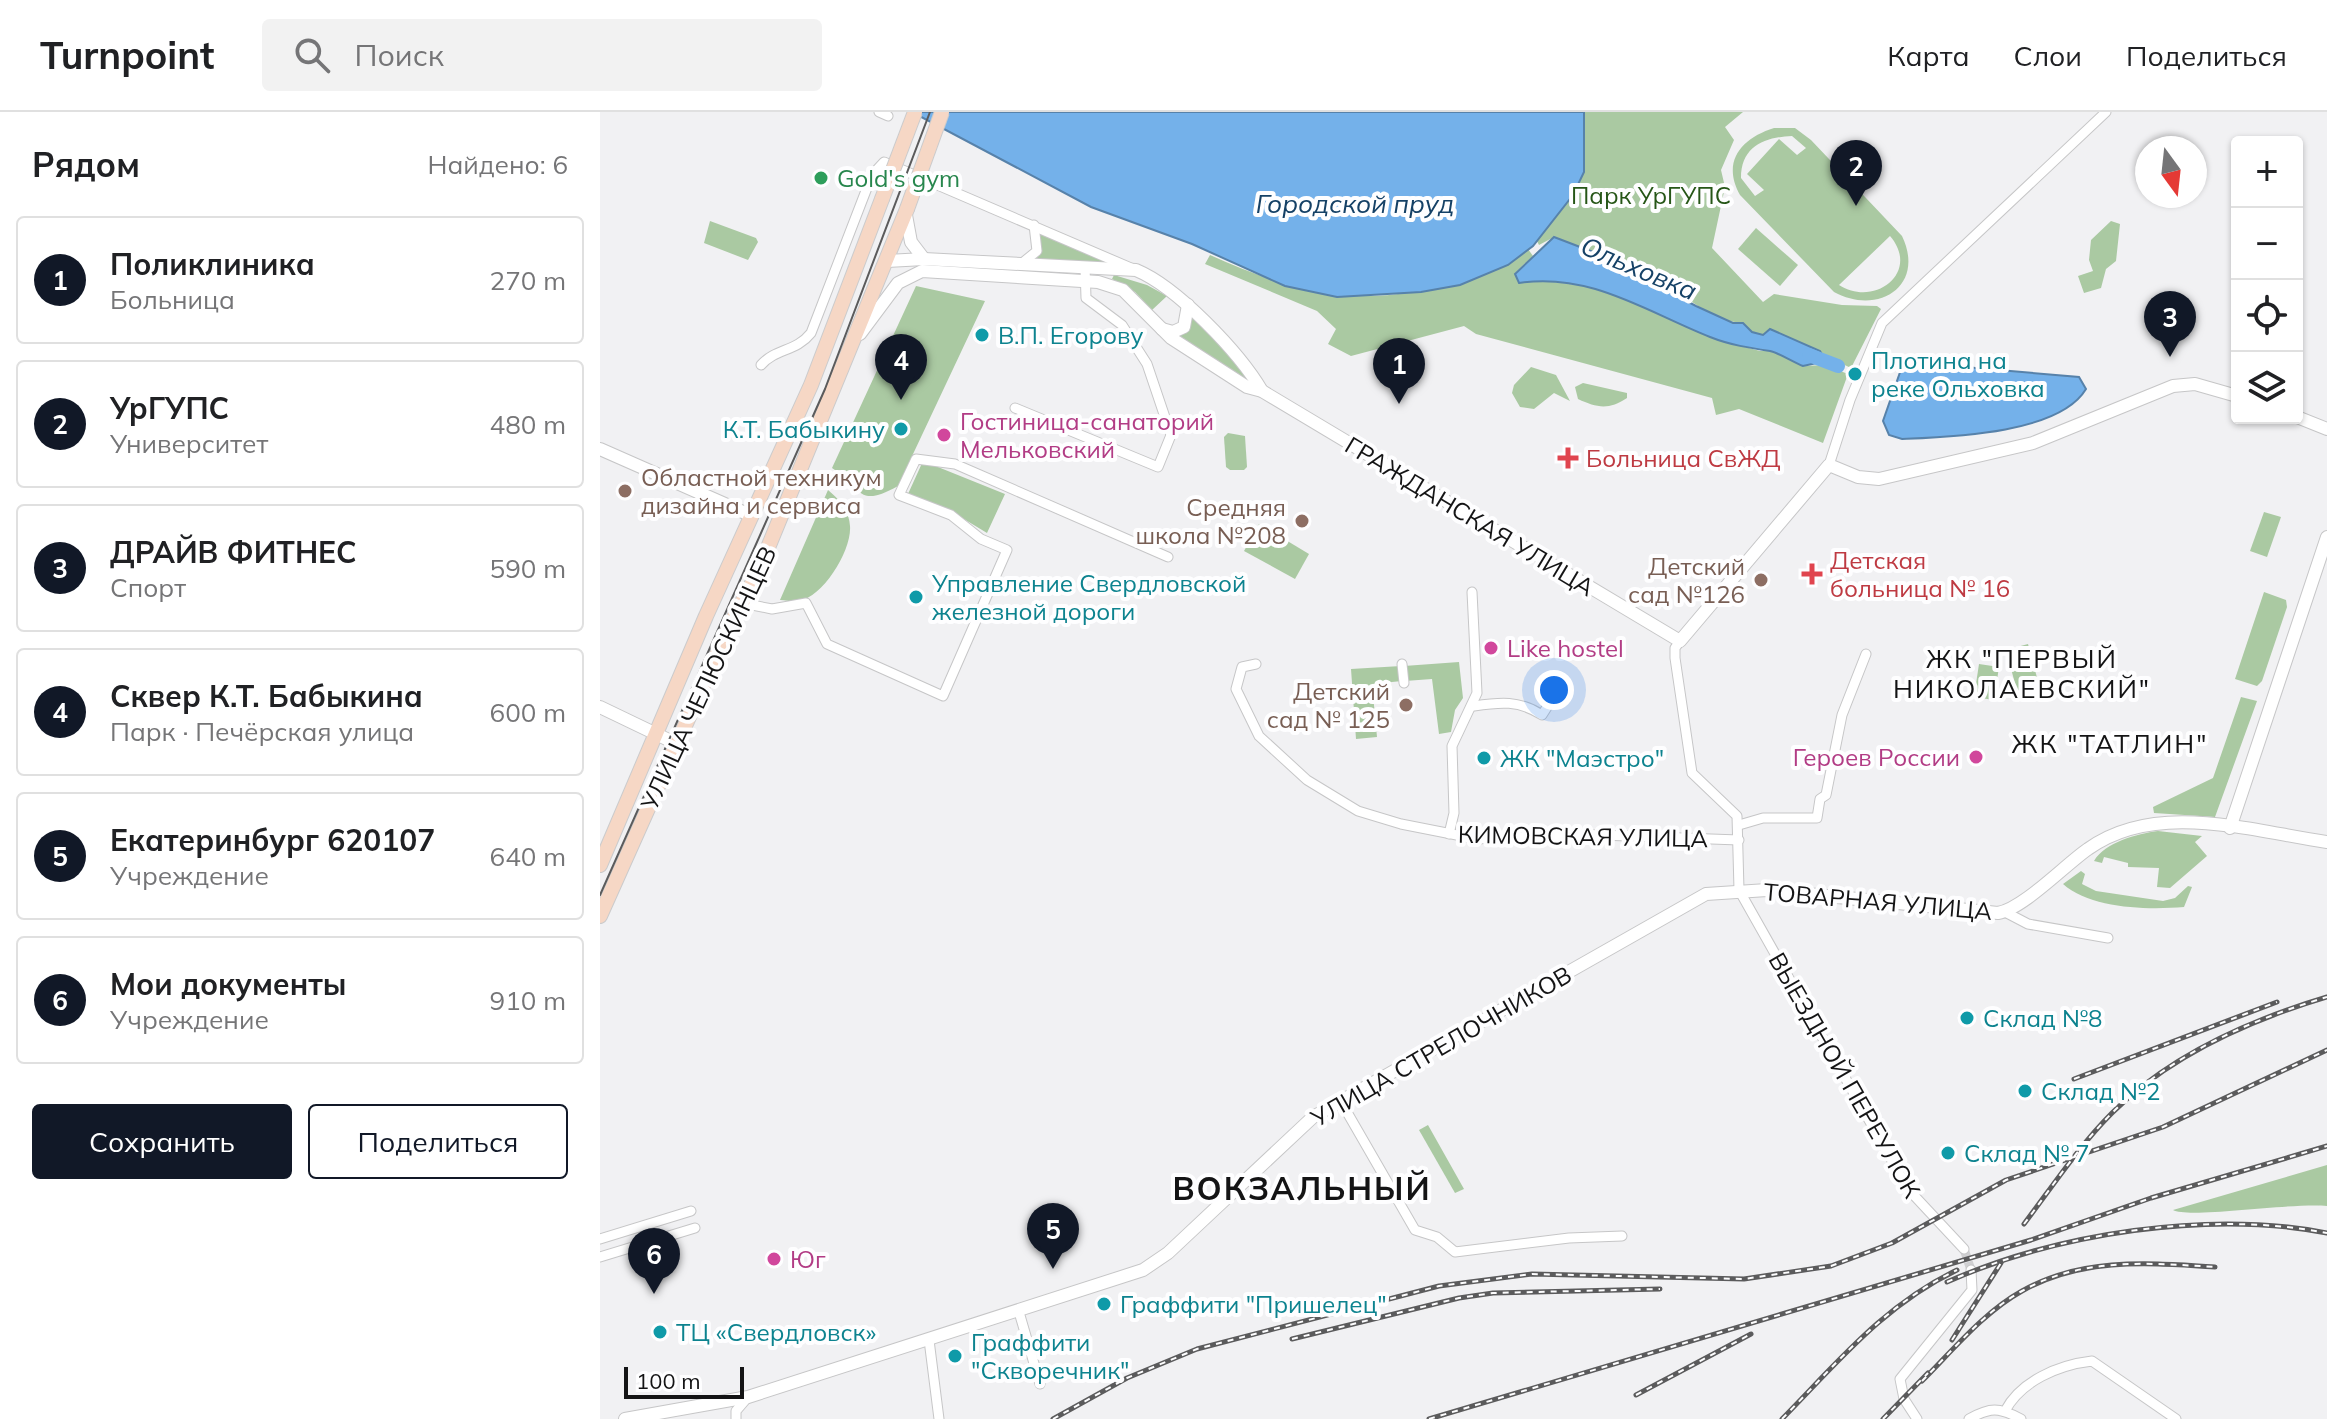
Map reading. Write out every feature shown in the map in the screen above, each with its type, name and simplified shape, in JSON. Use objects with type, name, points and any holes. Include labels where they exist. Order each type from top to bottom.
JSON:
[{"type":"main road","name":"УЛИЦА ЧЕЛЮСКИНЦЕВ","points":[[600,865],[658,735],[706,616],[811,385],[915,112]]},
{"type":"main road","name":"УЛИЦА ЧЕЛЮСКИНЦЕВ","points":[[600,916],[742,603],[855,341],[907,211],[942,112]]},
{"type":"main road","name":"ГРАЖДАНСКАЯ УЛИЦА","points":[[852,281],[887,261]]},
{"type":"main road","points":[[706,616],[718,628],[730,625]]},
{"type":"street","points":[[1739,890],[1739,825],[1734,812],[1692,773],[1675,658],[1680,641],[1785,515],[1825,474],[1855,387],[1882,323],[2106,112]]},
{"type":"street","points":[[761,365],[770,354],[801,345],[811,333],[876,167],[884,162],[1136,270]]},
{"type":"street","points":[[907,211],[911,242],[924,259]]},
{"type":"street","points":[[1018,265],[1037,251],[1034,225]]},
{"type":"street","name":"ГРАЖДАНСКАЯ УЛИЦА","points":[[887,261],[924,259],[1018,265],[1085,274],[1123,290],[1184,347],[1247,387],[1262,391],[1680,641]]},
{"type":"street","name":"ГРАЖДАНСКАЯ УЛИЦА","points":[[855,341],[898,283],[922,271],[1085,274],[1136,270],[1188,305],[1262,391]]},
{"type":"street","points":[[1015,408],[1158,467],[1171,435],[1160,396],[1135,343],[1122,325],[1086,298],[1085,274]]},
{"type":"street","points":[[1162,329],[1173,332],[1184,327],[1188,305]]},
{"type":"street","points":[[1829,465],[1858,477],[1892,477],[2033,443],[2173,386],[2195,384],[2231,394]]},
{"type":"street","points":[[2303,419],[2327,429]]},
{"type":"street","points":[[600,449],[752,516]]},
{"type":"street","points":[[742,603],[772,609],[806,603],[827,644],[943,696],[1007,550],[981,539],[951,515],[899,495],[916,459],[955,464],[1168,557]]},
{"type":"street","points":[[2230,828],[2327,537]]},
{"type":"street","points":[[1449,834],[1454,804],[1452,746],[1465,716],[1474,706],[1477,693],[1472,592]]},
{"type":"street","points":[[1739,825],[1763,818],[1817,818],[1820,799],[1826,795],[1842,715],[1866,654]]},
{"type":"street","name":"КИМОВСКАЯ УЛИЦА","points":[[1256,664],[1242,667],[1236,689],[1259,736],[1295,770],[1358,811],[1477,839],[1572,834],[1739,840]]},
{"type":"street","points":[[1402,664],[1404,683]]},
{"type":"street","points":[[1474,706],[1503,702],[1526,705],[1542,715],[1556,693]]},
{"type":"street","points":[[600,707],[677,744]]},
{"type":"street","points":[[2005,912],[2112,833],[2147,823],[2181,821],[2327,842]]},
{"type":"street","name":"ТОВАРНАЯ УЛИЦА","points":[[1739,890],[2005,912],[2028,924],[2108,938]]},
{"type":"street","name":"УЛИЦА СТРЕЛОЧНИКОВ","points":[[625,1419],[748,1397],[1143,1270],[1168,1253],[1295,1131],[1340,1100],[1706,894],[1739,890]]},
{"type":"street","name":"ВЫЕЗДНОЙ ПЕРЕУЛОК","points":[[1739,890],[1908,1189],[1964,1249]]},
{"type":"street","points":[[1340,1100],[1415,1230],[1437,1237],[1455,1252],[1569,1238],[1622,1236]]},
{"type":"street","points":[[600,1239],[691,1211]]},
{"type":"street","points":[[600,1257],[695,1228]]},
{"type":"street","points":[[1917,1419],[1904,1399],[1900,1379],[1972,1290],[1971,1270]]},
{"type":"street","points":[[1019,1312],[1040,1384]]},
{"type":"street","points":[[929,1340],[939,1419]]},
{"type":"street","points":[[2005,1411],[2015,1393],[2031,1382],[2078,1363],[2092,1361],[2176,1419]]},
{"type":"street","points":[[736,1419],[736,1411],[748,1397]]},
{"type":"street","points":[[1969,1419],[1987,1408],[2005,1411],[2021,1419]]},
{"type":"green space","name":"Парк УрГУПС","points":[[1584,112],[1743,112],[1725,127],[1734,140],[1721,170],[1725,187],[1712,248],[1763,302],[1774,294],[1842,305],[1877,306],[1881,309],[1851,368],[1770,330],[1763,335],[1752,332],[1743,323],[1716,316],[1675,292],[1554,237],[1539,245],[1536,239],[1562,208],[1577,182],[1584,154]]},
{"type":"green space","points":[[1774,128],[1795,128],[1811,140],[1902,236],[1908,254],[1908,269],[1903,282],[1894,292],[1867,300],[1851,299],[1834,292],[1740,195],[1733,172],[1734,161],[1744,145]],"holes":[[[1792,136],[1806,148],[1797,155],[1779,139],[1747,174],[1764,190],[1755,196],[1741,178],[1745,158],[1764,141]],[[1890,236],[1898,249],[1900,262],[1890,283],[1867,292],[1853,291],[1839,285]]]},
{"type":"green space","points":[[710,221],[756,238],[758,242],[748,260],[704,243]]},
{"type":"green space","points":[[2111,221],[2120,224],[2116,261],[2106,269],[2101,288],[2084,293],[2078,276],[2093,271],[2089,260],[2091,240]]},
{"type":"green space","points":[[1756,228],[1798,265],[1780,286],[1738,249]]},
{"type":"green space","points":[[1040,229],[1111,263],[1034,261],[1039,252]]},
{"type":"green space","points":[[1528,249],[1533,256],[1515,273],[1519,282],[1549,281],[1598,288],[1626,297],[1712,338],[1760,351],[1773,351],[1803,366],[1825,365],[1848,374],[1823,443],[1739,409],[1716,415],[1712,398],[1476,334],[1464,326],[1351,356],[1328,344],[1336,329],[1317,311],[1205,264],[1210,255],[1301,288],[1330,294],[1390,295],[1422,290],[1484,272]]},
{"type":"green space","points":[[1114,275],[1147,285],[1167,296],[1152,310],[1135,292],[1112,279]]},
{"type":"green space","points":[[916,286],[985,301],[898,486],[885,493],[867,496],[832,468]]},
{"type":"green space","points":[[1193,316],[1258,387],[1175,335],[1188,330]]},
{"type":"green space","points":[[1531,367],[1556,375],[1570,401],[1554,393],[1534,409],[1520,407],[1512,393],[1514,385]]},
{"type":"green space","points":[[1583,383],[1627,393],[1627,398],[1609,406],[1591,404],[1578,399],[1575,387]]},
{"type":"green space","points":[[1228,433],[1245,436],[1247,467],[1244,470],[1226,467],[1224,437]]},
{"type":"green space","points":[[923,461],[1005,494],[987,533],[949,510],[908,494]]},
{"type":"green space","points":[[828,490],[843,505],[849,520],[849,536],[841,559],[826,582],[808,598],[797,602],[780,600]]},
{"type":"green space","points":[[2264,512],[2281,517],[2267,557],[2250,551]]},
{"type":"green space","points":[[1259,524],[1309,554],[1295,579],[1244,551]]},
{"type":"green space","points":[[2264,592],[2286,600],[2287,607],[2262,681],[2257,686],[2235,679]]},
{"type":"green space","points":[[2028,644],[2039,685],[2017,691],[2006,650]]},
{"type":"green space","points":[[1459,662],[1463,698],[1455,710],[1451,732],[1439,734],[1432,679],[1405,681],[1404,666]]},
{"type":"green space","points":[[1979,664],[1999,667],[1994,700],[1974,697]]},
{"type":"green space","points":[[1401,666],[1402,681],[1372,684],[1377,737],[1356,739],[1351,669]]},
{"type":"green space","points":[[2241,697],[2257,701],[2215,817],[2154,813],[2153,807],[2213,778]]},
{"type":"green space","points":[[2158,831],[2202,836],[2195,842],[2207,856],[2170,888],[2157,887],[2159,868],[2128,867],[2128,863],[2104,857],[2102,863],[2094,861],[2114,844]]},
{"type":"green space","points":[[2081,871],[2085,874],[2082,884],[2096,891],[2163,901],[2175,898],[2188,886],[2192,887],[2184,907],[2120,906],[2089,899],[2063,884]]},
{"type":"green space","points":[[1428,1125],[1464,1189],[1455,1193],[1419,1130]]},
{"type":"green space","points":[[2327,1165],[2327,1206],[2199,1213],[2173,1210]]},
{"type":"water","name":"Городской пруд","points":[[912,112],[1584,112],[1584,172],[1573,195],[1533,246],[1508,265],[1460,285],[1421,292],[1337,297],[1285,286],[1192,244],[1091,207]]},
{"type":"water","points":[[1554,237],[1601,255],[1733,323],[1743,323],[1752,332],[1763,335],[1770,329],[1820,351],[1826,361],[1803,366],[1774,352],[1725,342],[1618,296],[1594,289],[1545,281],[1519,283],[1515,274]]},
{"type":"water","points":[[1911,356],[1975,368],[2079,377],[2086,389],[2072,404],[2053,416],[2029,424],[1974,434],[1902,439],[1889,435],[1883,421],[1905,358]]},
{"type":"waterway","name":"Ольховка","points":[[1809,355],[1838,366]]},
{"type":"tunnel","points":[[1964,1249],[1971,1270]]},
{"type":"tram line","points":[[600,895],[825,389],[930,112]]},
{"type":"railway","points":[[2024,1224],[2100,1126],[2159,1074],[2240,1029],[2327,997]]},
{"type":"railway","points":[[2074,1079],[2277,1002]]},
{"type":"railway","points":[[1053,1419],[1127,1378],[1197,1349],[1439,1286],[1532,1274],[1744,1279],[1831,1266],[1892,1243],[2006,1180],[2163,1127],[2327,1050]]},
{"type":"railway","points":[[1429,1419],[2031,1240],[2151,1198],[2327,1146]]},
{"type":"railway","points":[[1947,1282],[2036,1250],[2134,1230],[2233,1224],[2281,1226],[2327,1233]]},
{"type":"railway","points":[[1952,1340],[2001,1263]]},
{"type":"railway","points":[[1922,1381],[1995,1310],[2022,1291],[2045,1280],[2068,1272],[2116,1265],[2215,1267]]},
{"type":"railway","points":[[1782,1419],[1884,1317],[1957,1270]]},
{"type":"railway","points":[[1292,1339],[1459,1298],[1493,1293],[1660,1289]]},
{"type":"railway","points":[[1636,1395],[1751,1334]]},
{"type":"railway","points":[[1883,1419],[1928,1373]]},
{"type":"place","name":"Gold's gym","points":[[821,178]]},
{"type":"place","name":"УрГУПС","points":[[1856,206]]},
{"type":"place","name":"В.П. Егорову","points":[[982,335]]},
{"type":"place","name":"ДРАЙВ ФИТНЕС","points":[[2170,357]]},
{"type":"place","name":"Плотина на реке Ольховка","points":[[1855,374]]},
{"type":"place","name":"Сквер К.Т. Бабыкина","points":[[901,400]]},
{"type":"place","name":"Поликлиника","points":[[1399,404]]},
{"type":"place","name":"К.Т. Бабыкину","points":[[901,429]]},
{"type":"place","name":"Гостиница-санаторий Мельковский","points":[[944,435]]},
{"type":"place","name":"Больница СвЖД","points":[[1568,458]]},
{"type":"place","name":"Областной техникум дизайна и сервиса","points":[[625,491]]},
{"type":"place","name":"Средняя школа №208","points":[[1302,521]]},
{"type":"place","name":"Детская больница № 16","points":[[1812,574]]},
{"type":"place","name":"Детский сад №126","points":[[1761,580]]},
{"type":"place","name":"Управление Свердловской железной дороги","points":[[916,597]]},
{"type":"place","name":"Like hostel","points":[[1491,648]]},
{"type":"place","name":"Детский сад № 125","points":[[1406,705]]},
{"type":"place","name":"Героев России","points":[[1976,757]]},
{"type":"place","name":"ЖК \"Маэстро\"","points":[[1484,758]]},
{"type":"place","name":"Склад №8","points":[[1967,1018]]},
{"type":"place","name":"Склад №2","points":[[2025,1091]]},
{"type":"place","name":"Склад № 7","points":[[1948,1153]]},
{"type":"place","name":"Юг","points":[[774,1259]]},
{"type":"place","name":"Екатеринбург 620107","points":[[1053,1269]]},
{"type":"place","name":"Мои документы","points":[[654,1294]]},
{"type":"place","name":"Граффити \"Пришелец\"","points":[[1104,1304]]},
{"type":"place","name":"ТЦ «Свердловск»","points":[[660,1332]]},
{"type":"place","name":"Граффити \"Скворечник\"","points":[[955,1356]]},
{"type":"district","name":"ЖК \"ПЕРВЫЙ НИКОЛАЕВСКИЙ\"","points":[[2022,673]]},
{"type":"district","name":"ЖК \"ТАТЛИН\"","points":[[2110,743]]},
{"type":"district","name":"ВОКЗАЛЬНЫЙ","points":[[1302,1188]]}]
